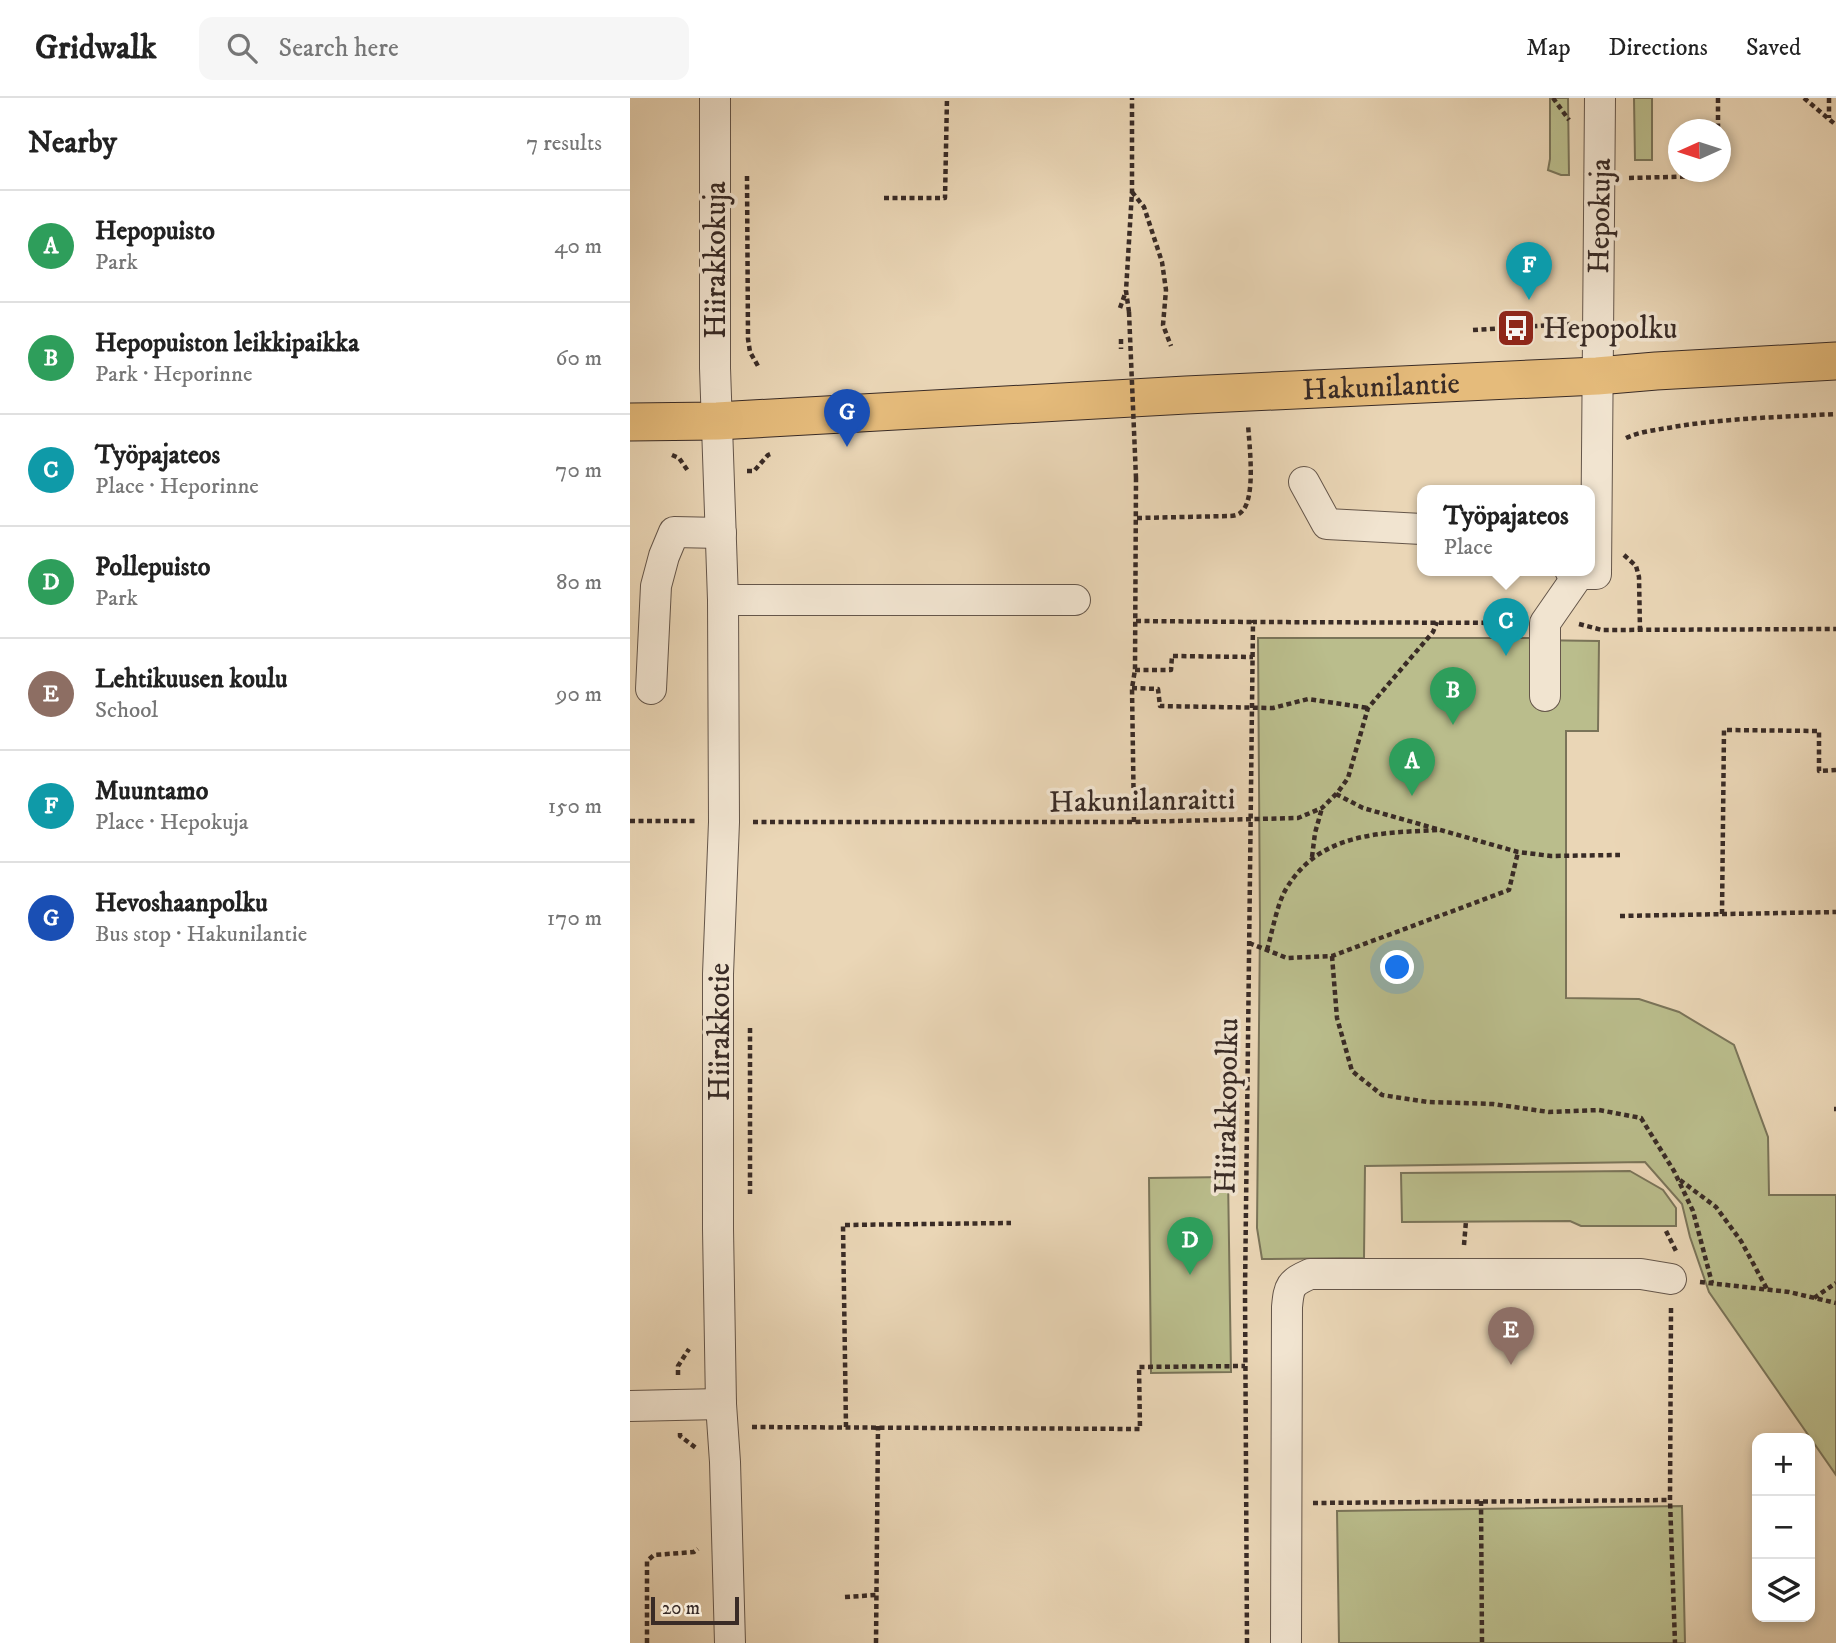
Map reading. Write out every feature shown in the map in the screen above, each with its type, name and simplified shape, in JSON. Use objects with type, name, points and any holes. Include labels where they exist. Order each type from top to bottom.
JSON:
[{"type":"main road","name":"Hakunilantie","points":[[630,436],[928,409],[1836,362]]},
{"type":"main road","name":"Hakunilantie","points":[[630,422],[717,429]]},
{"type":"street","name":"Hiirakkokuja","points":[[715,98],[717,429]]},
{"type":"street","name":"Hepokuja","points":[[1589,485],[1597,376],[1600,98]]},
{"type":"street","name":"Hiirakkotie","points":[[717,429],[723,600],[724,822],[718,974],[721,1404],[730,1643]]},
{"type":"street","points":[[1304,482],[1327,524],[1417,529]]},
{"type":"street","points":[[651,689],[656,586],[674,533],[721,533]]},
{"type":"street","points":[[1545,696],[1545,623],[1580,576]]},
{"type":"street","points":[[723,600],[1075,600]]},
{"type":"street","points":[[1286,1643],[1287,1307],[1288,1291],[1294,1281],[1310,1274],[1640,1275],[1671,1279]]},
{"type":"street","points":[[630,1406],[721,1404]]},
{"type":"path","points":[[884,198],[945,198],[947,98]]},
{"type":"path","points":[[1132,98],[1132,191],[1126,290],[1137,518],[1135,670],[1132,688],[1134,822]]},
{"type":"path","points":[[1553,98],[1573,125]]},
{"type":"path","points":[[1717,98],[1718,119]]},
{"type":"path","points":[[1804,98],[1836,125]]},
{"type":"path","points":[[1829,98],[1829,119]]},
{"type":"path","points":[[747,165],[748,339],[750,352],[758,366]]},
{"type":"path","points":[[1629,178],[1668,177]]},
{"type":"path","points":[[1132,191],[1144,207],[1162,262],[1166,290],[1163,325],[1171,346]]},
{"type":"path","points":[[1120,308],[1126,290]]},
{"type":"path","points":[[1473,330],[1568,324]]},
{"type":"path","points":[[1121,339],[1121,349]]},
{"type":"path","points":[[1137,518],[1240,514],[1246,507],[1249,492],[1247,411]]},
{"type":"path","points":[[1621,445],[1625,439],[1639,432],[1686,425],[1836,414]]},
{"type":"path","points":[[664,451],[679,458],[691,474]]},
{"type":"path","points":[[1620,550],[1636,566],[1639,577],[1640,630]]},
{"type":"path","points":[[1136,621],[1576,623],[1602,630],[1836,629]]},
{"type":"path","name":"Hakunilanraitti","points":[[630,821],[1250,821],[1253,622]]},
{"type":"path","points":[[1250,821],[1298,818],[1322,808],[1336,794],[1348,778],[1368,708],[1433,632],[1437,622]]},
{"type":"path","points":[[1135,670],[1171,670],[1172,656],[1253,657]]},
{"type":"path","points":[[1132,688],[1158,689],[1160,706],[1273,708],[1308,698],[1368,708]]},
{"type":"path","points":[[1722,914],[1724,730],[1819,730],[1819,771],[1836,770]]},
{"type":"path","points":[[1336,794],[1363,808],[1518,852],[1551,856],[1620,855]]},
{"type":"path","points":[[1312,858],[1315,832],[1322,808]]},
{"type":"path","name":"Hiirakkopolku","points":[[1247,1643],[1245,1245],[1250,821]]},
{"type":"path","points":[[1267,950],[1285,890],[1312,858],[1342,841],[1389,832],[1444,830]]},
{"type":"path","points":[[1248,943],[1287,958],[1332,956],[1509,890],[1518,852]]},
{"type":"path","points":[[1620,916],[1836,912]]},
{"type":"path","points":[[1332,956],[1337,1018],[1352,1071],[1382,1095],[1428,1102],[1493,1104],[1549,1112],[1599,1110],[1641,1118],[1678,1178],[1693,1211],[1712,1283]]},
{"type":"path","points":[[1678,1178],[1716,1207],[1741,1241],[1768,1290]]},
{"type":"path","points":[[846,1427],[843,1225],[1011,1223]]},
{"type":"path","points":[[1675,1643],[1670,1500],[1671,1279],[1768,1290],[1836,1303]]},
{"type":"path","points":[[1814,1298],[1836,1283]]},
{"type":"path","points":[[1245,1291],[1255,1291]]},
{"type":"path","points":[[751,1427],[1140,1429],[1139,1367],[1245,1366]]},
{"type":"path","points":[[876,1643],[878,1426]]},
{"type":"path","points":[[1285,1503],[1670,1500]]},
{"type":"path","points":[[1480,1501],[1482,1643]]},
{"type":"path","points":[[845,1597],[876,1595]]},
{"type":"green space","points":[[1550,98],[1568,98],[1569,175],[1548,170]]},
{"type":"green space","points":[[1634,98],[1652,98],[1652,160],[1635,160]]},
{"type":"green space","points":[[1258,638],[1530,638],[1599,641],[1598,731],[1566,731],[1566,998],[1639,999],[1679,1012],[1734,1045],[1768,1137],[1769,1195],[1836,1195],[1836,1475],[1815,1445],[1815,1433],[1807,1433],[1709,1292],[1682,1204],[1645,1162],[1365,1166],[1364,1258],[1262,1259],[1257,1228],[1260,925]]},
{"type":"green space","points":[[1630,1171],[1663,1190],[1676,1208],[1676,1226],[1581,1226],[1570,1221],[1402,1222],[1401,1173]]},
{"type":"green space","points":[[1228,1177],[1231,1372],[1151,1373],[1149,1178]]},
{"type":"green space","points":[[1682,1506],[1685,1643],[1339,1643],[1337,1511]]},
{"type":"place","name":"Muuntamo","points":[[1529,300]]},
{"type":"place","name":"Hepopolku","points":[[1516,328]]},
{"type":"place","name":"Hevoshaanpolku","points":[[847,447]]},
{"type":"place","name":"Työpajateos","points":[[1506,656]]},
{"type":"place","name":"Hepopuiston leikkipaikka","points":[[1453,725]]},
{"type":"place","name":"Hepopuisto","points":[[1412,796]]},
{"type":"place","name":"Pollepuisto","points":[[1190,1275]]},
{"type":"place","name":"Lehtikuusen koulu","points":[[1511,1365]]}]
